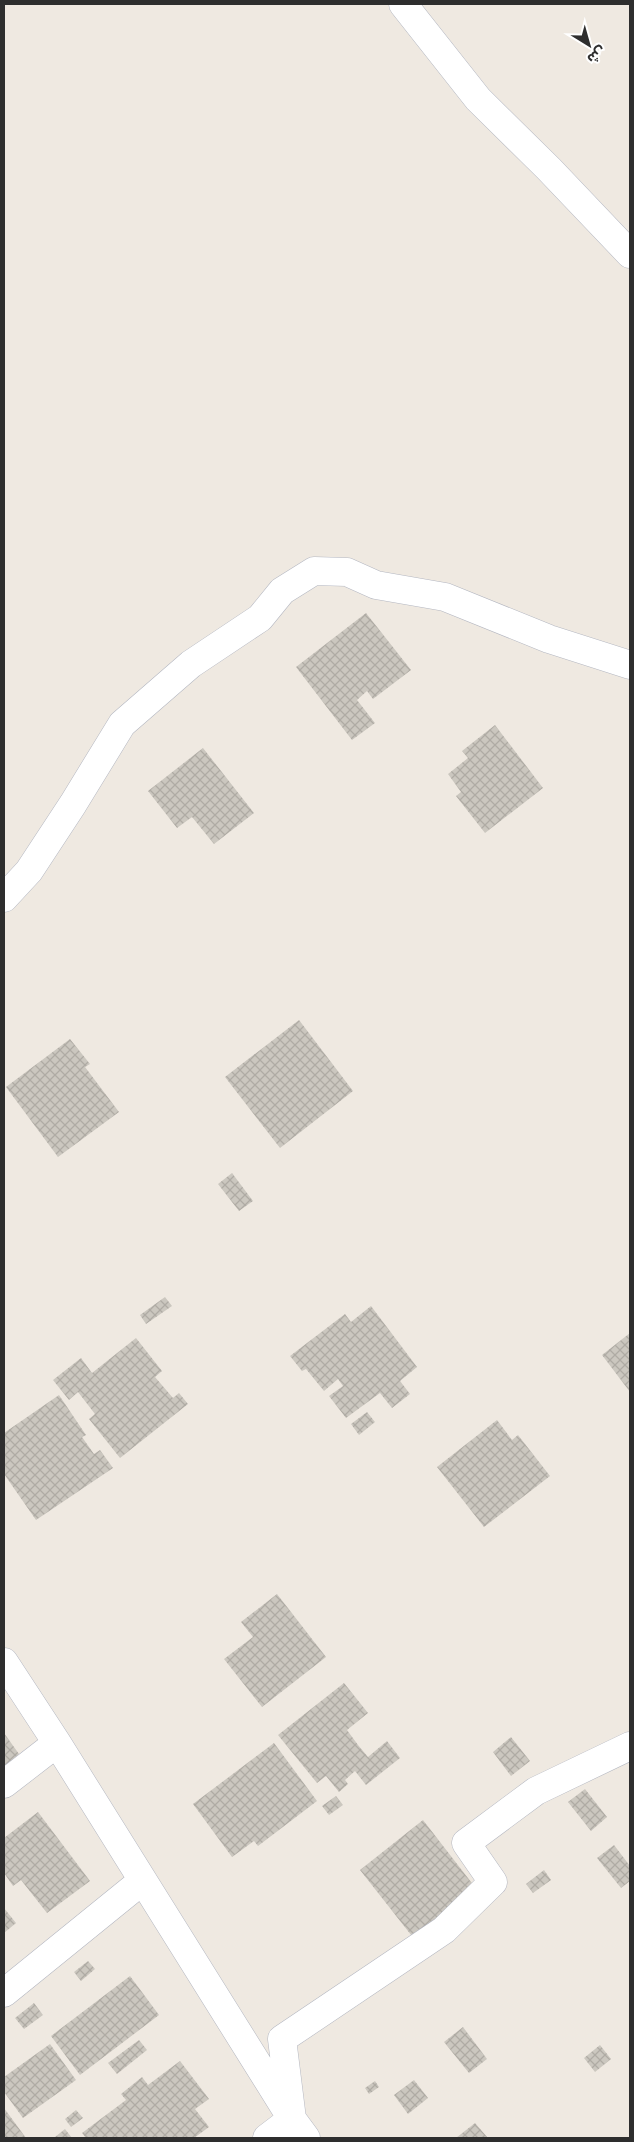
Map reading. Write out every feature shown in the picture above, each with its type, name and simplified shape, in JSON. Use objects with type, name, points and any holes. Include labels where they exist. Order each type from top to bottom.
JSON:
[{"type":"street","points":[[403,4],[478,99],[549,169],[630,254]]},
{"type":"street","points":[[4,898],[30,870],[74,804],[122,724],[191,664],[260,618],[282,591],[314,571],[347,572],[376,585],[445,597],[549,638],[630,665]]},
{"type":"street","points":[[4,1662],[57,1742],[142,1881],[299,2129]]},
{"type":"street","points":[[4,1784],[57,1742]]},
{"type":"street","points":[[299,2129],[282,2040],[444,1930],[493,1882],[466,1843],[536,1791],[630,1746]]},
{"type":"street","points":[[4,1993],[142,1881]]},
{"type":"street","points":[[267,2138],[299,2129]]},
{"type":"building","points":[[366,613],[411,670],[373,699],[367,691],[357,700],[375,723],[352,740],[296,667]]},
{"type":"building","points":[[495,725],[543,788],[485,833],[456,796],[461,792],[448,774],[468,758],[462,751]]},
{"type":"building","points":[[203,748],[254,813],[214,844],[192,817],[177,828],[148,791]]},
{"type":"building","points":[[299,1020],[353,1091],[280,1148],[225,1077]]},
{"type":"building","points":[[70,1039],[90,1064],[85,1067],[119,1112],[58,1157],[6,1087]]},
{"type":"building","points":[[232,1173],[253,1201],[239,1211],[218,1184]]},
{"type":"building","points":[[165,1297],[172,1306],[146,1324],[140,1315]]},
{"type":"building","points":[[371,1306],[417,1367],[400,1381],[410,1394],[392,1408],[380,1393],[346,1418],[329,1396],[343,1386],[338,1379],[324,1391],[306,1369],[302,1371],[290,1356],[345,1314],[351,1322]]},
{"type":"building","points":[[630,1333],[630,1392],[602,1355]]},
{"type":"building","points":[[136,1338],[162,1371],[155,1377],[173,1398],[179,1393],[188,1404],[120,1458],[89,1419],[95,1414],[78,1392],[69,1400],[53,1380],[81,1358],[92,1373]]},
{"type":"building","points":[[59,1395],[86,1435],[82,1437],[94,1454],[100,1450],[113,1468],[36,1520],[4,1474],[4,1433]]},
{"type":"building","points":[[367,1412],[375,1422],[359,1435],[351,1424]]},
{"type":"building","points":[[497,1420],[512,1440],[518,1435],[550,1476],[484,1527],[437,1467]]},
{"type":"building","points":[[277,1594],[326,1657],[262,1707],[224,1659],[253,1637],[241,1622]]},
{"type":"building","points":[[344,1683],[368,1713],[347,1730],[358,1745],[368,1757],[387,1741],[400,1758],[366,1785],[355,1771],[345,1780],[348,1784],[339,1792],[326,1776],[317,1783],[278,1735]]},
{"type":"building","points":[[4,1733],[19,1754],[4,1766]]},
{"type":"building","points":[[511,1737],[530,1761],[511,1776],[493,1752]]},
{"type":"building","points":[[274,1743],[317,1801],[258,1846],[254,1841],[232,1857],[193,1804]]},
{"type":"building","points":[[585,1789],[607,1817],[591,1831],[568,1802]]},
{"type":"building","points":[[336,1796],[343,1805],[329,1815],[322,1806]]},
{"type":"building","points":[[38,1812],[90,1881],[47,1913],[21,1880],[13,1886],[4,1873],[4,1838]]},
{"type":"building","points":[[423,1820],[478,1891],[415,1940],[360,1870]]},
{"type":"building","points":[[614,1845],[630,1866],[630,1881],[621,1888],[597,1858]]},
{"type":"building","points":[[544,1870],[551,1880],[533,1893],[526,1884]]},
{"type":"building","points":[[4,1908],[16,1923],[4,1933]]},
{"type":"building","points":[[88,1961],[95,1969],[81,1981],[74,1972]]},
{"type":"building","points":[[130,1976],[159,2015],[80,2075],[51,2036]]},
{"type":"building","points":[[34,2003],[43,2015],[24,2029],[15,2018]]},
{"type":"building","points":[[463,2027],[487,2059],[469,2073],[444,2042]]},
{"type":"building","points":[[139,2040],[147,2050],[117,2074],[108,2063]]},
{"type":"building","points":[[50,2044],[76,2080],[23,2118],[4,2092],[4,2077]]},
{"type":"building","points":[[600,2045],[611,2059],[595,2072],[584,2058]]},
{"type":"building","points":[[180,2061],[209,2099],[195,2109],[209,2127],[194,2138],[86,2138],[82,2133],[126,2100],[121,2094],[142,2077],[148,2085]]},
{"type":"building","points":[[414,2080],[428,2098],[408,2114],[394,2095]]},
{"type":"building","points":[[375,2081],[379,2087],[369,2094],[365,2088]]},
{"type":"building","points":[[4,2108],[26,2138],[4,2138]]},
{"type":"building","points":[[76,2110],[83,2118],[71,2127],[65,2119]]},
{"type":"building","points":[[475,2123],[488,2138],[456,2138]]},
{"type":"building","points":[[65,2129],[72,2138],[55,2137]]}]
